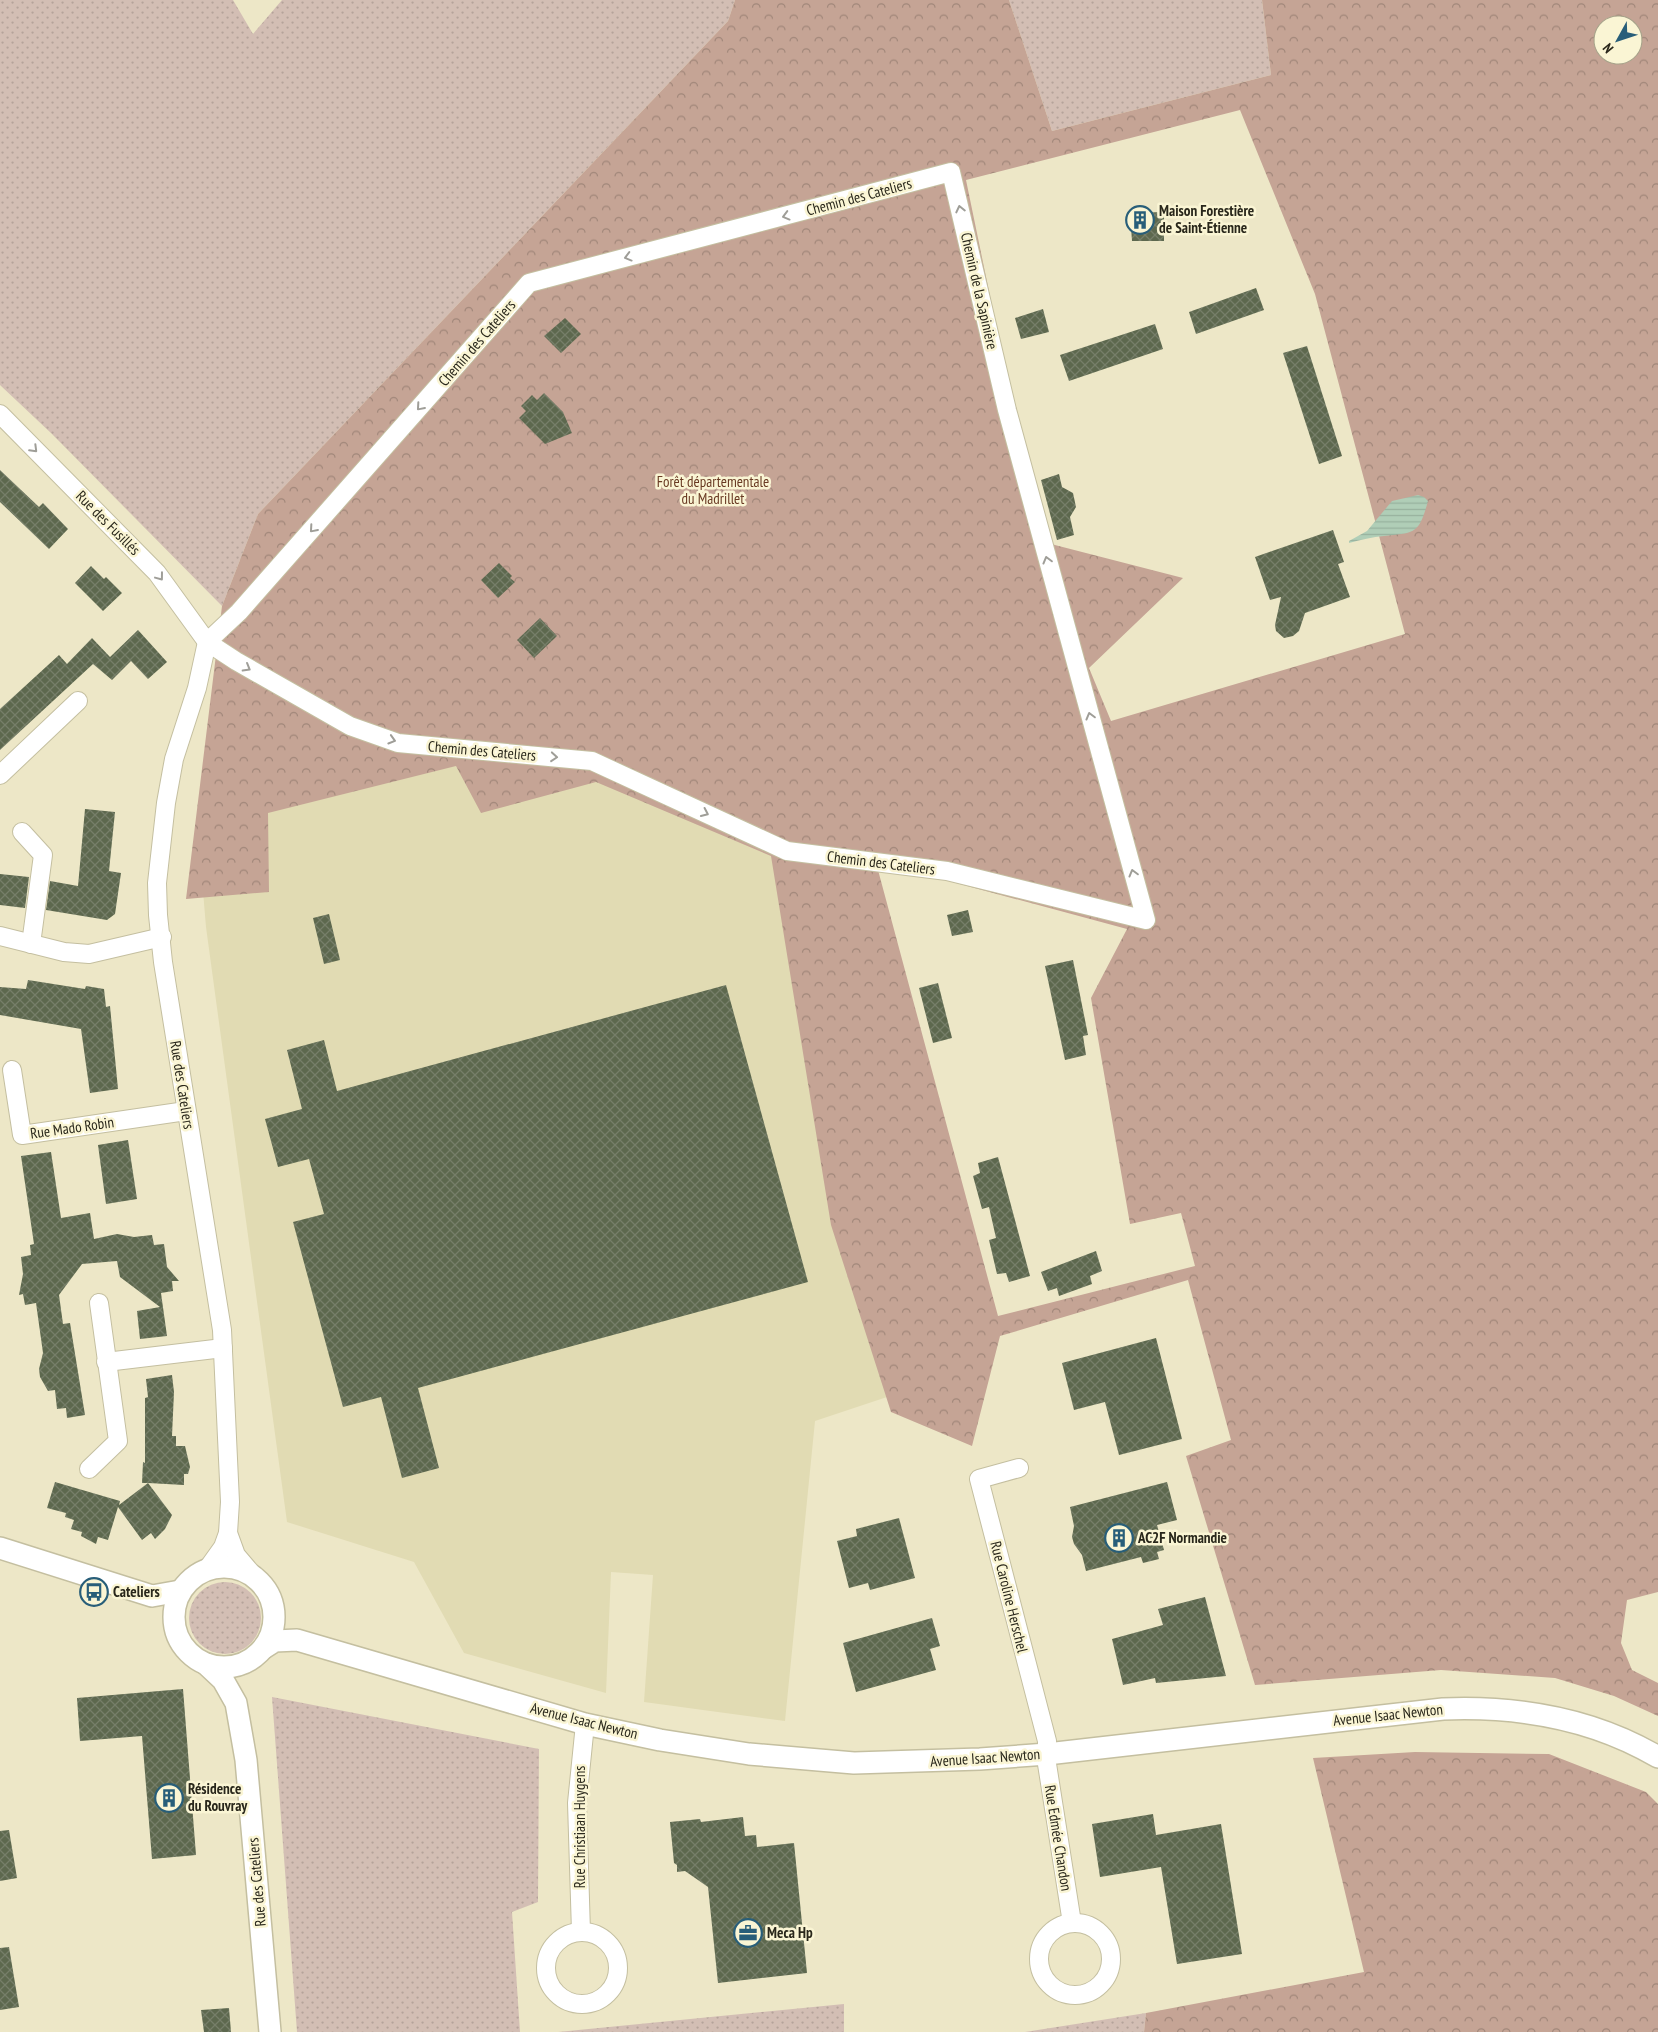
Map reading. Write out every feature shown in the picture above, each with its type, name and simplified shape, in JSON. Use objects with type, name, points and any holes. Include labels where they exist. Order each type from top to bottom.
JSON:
[{"type":"street","name":"Chemin de la Sapinière","points":[[951,172],[1007,410]]},
{"type":"street","name":"Chemin des Cateliers","points":[[951,172],[529,283],[239,612],[206,642],[350,726],[398,743],[592,761],[787,851],[947,871],[1146,920],[1007,410]]},
{"type":"street","name":"Rue des Fusillés","points":[[0,414],[157,573],[206,642]]},
{"type":"street","name":"Rue des Cateliers","points":[[206,642],[197,688],[174,759],[166,803],[157,883],[158,916],[162,937],[163,962],[223,1348],[230,1502],[228,1533],[223,1547],[208,1568]]},
{"type":"street","points":[[0,774],[78,701]]},
{"type":"street","points":[[22,832],[43,855],[31,944]]},
{"type":"street","points":[[0,936],[64,952],[89,954],[162,937]]},
{"type":"street","name":"Rue Mado Robin","points":[[12,1070],[22,1135],[186,1112]]},
{"type":"street","points":[[89,1469],[118,1441],[99,1303]]},
{"type":"street","points":[[106,1362],[223,1348]]},
{"type":"street","name":"Rue Caroline Herschel","points":[[1019,1468],[980,1479],[1044,1728],[1047,1754]]},
{"type":"street","name":"Rue des Cateliers","points":[[228,1533],[236,1555],[253,1575]]},
{"type":"street","points":[[0,1548],[152,1596],[180,1591]]},
{"type":"street","points":[[152,1596],[174,1626],[185,1649],[206,1664],[228,1667],[256,1655],[270,1638],[275,1614],[272,1599],[264,1586],[253,1575],[232,1566],[208,1568],[197,1574],[180,1591],[174,1614],[174,1626]]},
{"type":"street","name":"Avenue Isaac Newton","points":[[275,1614],[316,1644]]},
{"type":"street","name":"Avenue Isaac Newton","points":[[256,1655],[275,1641],[297,1640],[585,1724],[660,1740],[749,1754],[854,1763],[980,1759],[1047,1754],[1410,1712],[1484,1707],[1570,1720],[1606,1732],[1658,1757]]},
{"type":"street","name":"Rue des Cateliers","points":[[256,1655],[242,1667],[236,1703],[246,1760],[270,2032]]},
{"type":"street","name":"Rue des Cateliers","points":[[206,1664],[223,1680],[236,1703]]},
{"type":"street","name":"Rue Christiaan Huygens","points":[[581,1932],[577,1803],[585,1724]]},
{"type":"street","name":"Rue Edmée Chandon","points":[[1047,1754],[1072,1923]]},
{"type":"street","points":[[1072,1923],[1087,1926],[1101,1934],[1107,1942],[1111,1957],[1109,1973],[1104,1982],[1087,1994],[1076,1996],[1066,1994],[1049,1984],[1042,1971],[1039,1955],[1046,1938],[1053,1931],[1072,1923]]},
{"type":"street","points":[[581,1932],[590,1933],[606,1942],[612,1949],[618,1967],[617,1977],[607,1994],[591,2003],[582,2004],[572,2003],[555,1992],[546,1974],[548,1954],[562,1938],[581,1932]]},
{"type":"shaded area","points":[[0,0],[233,0],[253,34],[282,0],[735,0],[728,21],[258,514],[222,606],[52,434],[0,385]]},
{"type":"shaded area","points":[[1009,0],[1262,0],[1271,75],[1052,131]]},
{"type":"shaded area","points":[[1418,495],[1428,501],[1422,520],[1414,530],[1403,534],[1375,537],[1349,543],[1349,541],[1367,531],[1392,501]]},
{"type":"shaded area","points":[[453,759],[595,780],[774,855],[896,1394],[815,1421],[785,1721],[644,1702],[653,1575],[611,1572],[606,1693],[464,1653],[414,1562],[287,1522],[206,927],[202,879],[262,807]]},
{"type":"shaded area","points":[[225,1582],[245,1588],[255,1598],[261,1618],[255,1638],[245,1648],[225,1654],[205,1648],[195,1638],[189,1618],[195,1598],[205,1588]]},
{"type":"shaded area","points":[[272,1697],[539,1749],[538,1902],[512,1912],[520,2032],[297,2032]]},
{"type":"shaded area","points":[[844,2004],[844,2032],[558,2032]]},
{"type":"shaded area","points":[[1146,2013],[1144,2032],[1025,2032]]},
{"type":"green space","name":"Forêt départementale du Madrillet","points":[[735,0],[1009,0],[1052,131],[1271,75],[1262,0],[1658,0],[1658,1592],[1627,1600],[1621,1643],[1632,1670],[1658,1683],[1658,1716],[1614,1696],[1555,1678],[1441,1670],[1255,1685],[1186,1456],[1231,1440],[1188,1280],[1000,1336],[972,1446],[891,1412],[831,1225],[771,856],[596,782],[481,813],[456,766],[268,813],[269,892],[186,899],[222,606],[258,514],[728,21]],"holes":[[[1240,110],[1315,294],[1405,634],[1111,721],[1089,668],[1183,578],[1051,544],[1003,359],[966,180]],[[878,870],[945,880],[1127,929],[1091,998],[1130,1224],[1181,1213],[1195,1266],[998,1316]]]},
{"type":"green space","points":[[1415,1752],[1549,1754],[1646,1792],[1658,1804],[1658,2032],[1144,2032],[1146,2013],[1364,1972],[1313,1758]]},
{"type":"building","name":"Maison Forestière de Saint-Étienne","points":[[1164,212],[1164,241],[1132,241],[1130,213]]},
{"type":"building","points":[[1256,288],[1264,310],[1196,334],[1189,312]]},
{"type":"building","points":[[1043,309],[1049,332],[1021,339],[1015,318]]},
{"type":"building","points":[[565,318],[581,334],[561,353],[544,336]]},
{"type":"building","points":[[1155,324],[1163,349],[1069,381],[1060,355]]},
{"type":"building","points":[[1307,346],[1342,456],[1319,464],[1283,353]]},
{"type":"building","points":[[544,393],[563,412],[572,433],[545,444],[519,418],[526,411],[521,406],[532,395],[537,400]]},
{"type":"building","points":[[0,470],[39,507],[43,503],[68,529],[49,549],[0,502]]},
{"type":"building","points":[[1059,474],[1062,487],[1073,493],[1076,507],[1070,517],[1074,535],[1057,540],[1041,480]]},
{"type":"building","points":[[1333,530],[1344,562],[1338,564],[1350,597],[1305,613],[1299,631],[1293,636],[1284,638],[1276,631],[1275,625],[1281,597],[1270,600],[1255,557]]},
{"type":"building","points":[[499,563],[512,576],[510,578],[515,582],[498,598],[481,580]]},
{"type":"building","points":[[91,566],[104,579],[106,577],[122,593],[103,611],[75,583]]},
{"type":"building","points":[[540,618],[557,636],[534,658],[517,640]]},
{"type":"building","points":[[138,630],[167,662],[148,679],[131,661],[112,680],[93,664],[0,750],[0,709],[59,655],[67,664],[92,638],[110,657]]},
{"type":"building","points":[[85,809],[115,812],[109,871],[121,873],[115,914],[107,920],[46,910],[50,881],[78,886]]},
{"type":"building","points":[[0,874],[29,877],[25,908],[0,905]]},
{"type":"building","points":[[968,910],[973,932],[952,936],[947,915]]},
{"type":"building","points":[[329,914],[340,960],[324,964],[313,918]]},
{"type":"building","points":[[1073,960],[1088,1035],[1083,1036],[1086,1055],[1065,1060],[1045,966]]},
{"type":"building","points":[[28,980],[85,989],[86,986],[104,989],[106,1007],[110,1006],[118,1089],[90,1093],[81,1029],[0,1015],[0,987],[26,989]]},
{"type":"building","points":[[938,983],[952,1038],[933,1043],[919,988]]},
{"type":"building","points":[[726,985],[808,1282],[418,1388],[439,1468],[402,1478],[381,1397],[343,1407],[293,1222],[324,1214],[309,1159],[278,1167],[265,1119],[302,1109],[287,1050],[324,1040],[337,1091]]},
{"type":"building","points":[[128,1140],[137,1199],[106,1204],[98,1145]]},
{"type":"building","points":[[51,1152],[61,1218],[90,1213],[94,1239],[117,1234],[134,1237],[152,1235],[154,1245],[164,1244],[167,1267],[179,1281],[172,1281],[173,1291],[161,1293],[167,1336],[140,1339],[137,1311],[160,1307],[120,1277],[117,1261],[82,1264],[59,1295],[63,1324],[70,1323],[85,1415],[67,1418],[66,1408],[57,1409],[55,1390],[48,1391],[40,1377],[39,1369],[43,1353],[36,1303],[25,1305],[23,1294],[19,1295],[23,1274],[21,1257],[31,1255],[30,1245],[34,1244],[21,1156]]},
{"type":"building","points":[[998,1157],[1030,1276],[1009,1282],[1006,1273],[997,1274],[989,1240],[996,1238],[989,1207],[982,1209],[973,1176],[980,1173],[978,1163]]},
{"type":"building","points":[[1096,1251],[1102,1271],[1090,1276],[1092,1284],[1059,1296],[1057,1288],[1048,1291],[1041,1272]]},
{"type":"building","points":[[1156,1338],[1182,1439],[1119,1455],[1105,1402],[1074,1410],[1062,1363]]},
{"type":"building","points":[[172,1375],[174,1392],[172,1436],[176,1436],[176,1446],[185,1446],[190,1467],[188,1474],[184,1474],[184,1485],[142,1483],[143,1462],[145,1463],[145,1398],[148,1397],[146,1379]]},
{"type":"building","points":[[55,1482],[120,1501],[119,1505],[148,1483],[172,1515],[165,1529],[155,1539],[151,1533],[142,1540],[118,1507],[108,1540],[98,1537],[96,1544],[81,1536],[82,1532],[71,1529],[74,1520],[65,1517],[66,1513],[47,1508]]},
{"type":"building","name":"AC2F Normandie","points":[[1167,1482],[1177,1520],[1157,1525],[1164,1550],[1157,1552],[1159,1559],[1143,1563],[1141,1557],[1086,1571],[1082,1555],[1074,1544],[1072,1537],[1074,1526],[1070,1507]]},
{"type":"building","points":[[899,1518],[915,1578],[870,1590],[868,1583],[849,1588],[837,1541],[857,1536],[856,1529]]},
{"type":"building","points":[[1205,1597],[1226,1676],[1156,1683],[1155,1678],[1123,1685],[1112,1639],[1163,1625],[1158,1609]]},
{"type":"building","points":[[932,1618],[940,1646],[930,1649],[936,1670],[856,1692],[843,1643]]},
{"type":"building","name":"Résidence du Rouvray","points":[[183,1689],[196,1855],[152,1859],[142,1736],[80,1741],[77,1698]]},
{"type":"building","points":[[1153,1814],[1156,1835],[1221,1824],[1242,1954],[1177,1964],[1161,1867],[1100,1877],[1092,1824]]},
{"type":"building","points":[[743,1817],[745,1836],[756,1835],[757,1847],[794,1843],[807,1973],[718,1983],[708,1887],[685,1871],[677,1872],[677,1865],[674,1863],[670,1822],[700,1819],[701,1822]]},
{"type":"building","points":[[9,1830],[17,1878],[0,1881],[0,1831]]},
{"type":"building","points":[[9,1947],[19,2007],[0,2010],[0,1948]]},
{"type":"building","points":[[229,2008],[231,2032],[204,2032],[201,2010]]},
{"type":"place","name":"Maison Forestière de Saint-Étienne","points":[[1140,220]]},
{"type":"place","name":"AC2F Normandie","points":[[1119,1538]]},
{"type":"place","name":"Cateliers","points":[[94,1592]]},
{"type":"place","name":"Résidence du Rouvray","points":[[169,1798]]},
{"type":"place","name":"Meca Hp","points":[[748,1933]]}]
